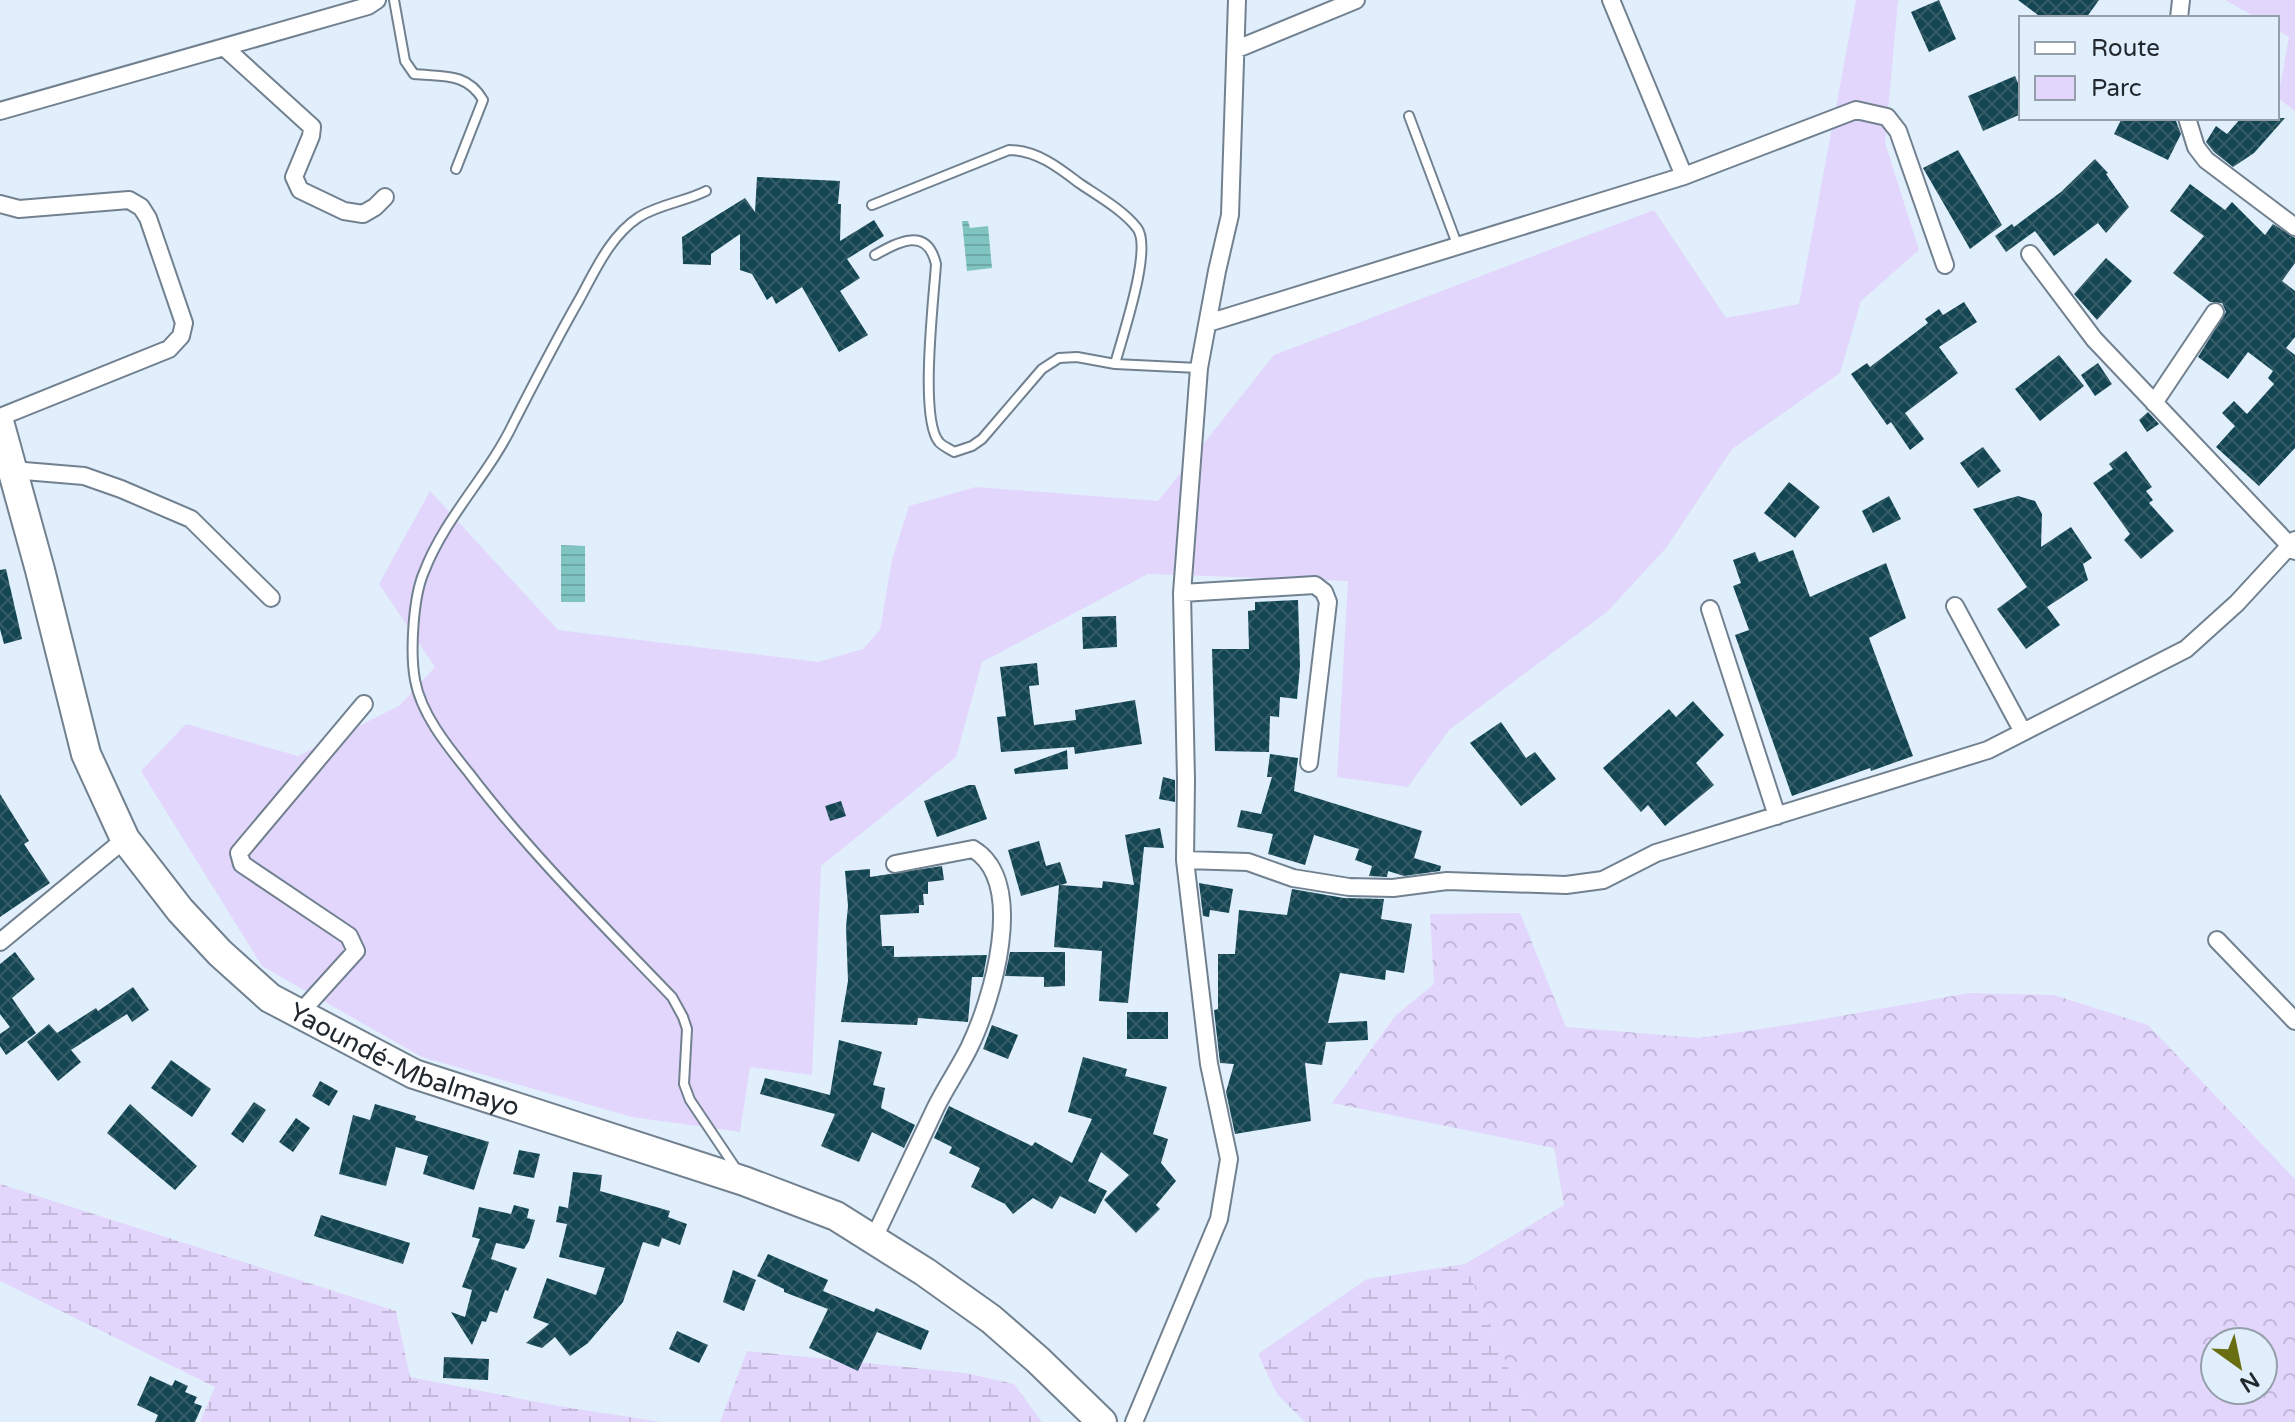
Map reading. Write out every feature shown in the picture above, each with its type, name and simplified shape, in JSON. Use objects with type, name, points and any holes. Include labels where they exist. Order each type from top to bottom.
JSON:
[{"type":"highway","name":"Yaoundé-Mbalmayo","points":[[0,425],[6,472],[86,754],[125,839],[180,910],[220,953],[270,998],[414,1074],[744,1181],[836,1216],[925,1272],[991,1319],[1102,1422]]},
{"type":"street","points":[[0,111],[368,6],[377,0]]},
{"type":"street","points":[[1134,1422],[1219,1219],[1229,1159],[1209,1064],[1185,860],[1182,593],[1199,368],[1230,215],[1237,0]]},
{"type":"street","points":[[1237,49],[1356,0]]},
{"type":"street","points":[[1611,0],[1684,176]]},
{"type":"street","points":[[224,47],[312,127],[294,177],[300,190],[344,211],[363,214],[385,197]]},
{"type":"street","points":[[1208,323],[1684,176],[1856,110],[1887,117],[1898,131],[1945,265]]},
{"type":"street","points":[[2188,120],[2196,147],[2206,160],[2295,227]]},
{"type":"street","points":[[0,204],[19,209],[129,200],[141,207],[148,218],[184,323],[181,336],[169,349],[0,417]]},
{"type":"street","points":[[1185,860],[1248,862],[1293,878],[1349,887],[1393,888],[1447,881],[1566,885],[1603,880],[1656,853],[1988,750],[2186,649],[2293,547],[2094,339],[2030,254]]},
{"type":"street","points":[[2154,403],[2215,312]]},
{"type":"street","points":[[6,472],[84,476],[191,519],[271,598]]},
{"type":"street","points":[[1182,593],[1315,585],[1324,592],[1328,602],[1309,763]]},
{"type":"street","points":[[1955,606],[2023,732]]},
{"type":"street","points":[[1710,609],[1777,816]]},
{"type":"street","points":[[299,1014],[356,951],[354,943],[349,936],[242,864],[239,853],[364,704]]},
{"type":"street","points":[[0,942],[125,839]]},
{"type":"street","points":[[873,1240],[938,1103],[970,1046],[992,986],[1000,941],[1002,894],[987,857],[973,849],[895,864]]},
{"type":"street","points":[[2217,940],[2295,1021]]},
{"type":"lane","points":[[394,0],[405,61],[414,74],[454,76],[477,89],[483,100],[456,169]]},
{"type":"lane","points":[[1409,116],[1457,244]]},
{"type":"lane","points":[[872,205],[1009,150],[1032,154],[1059,168],[1129,219],[1142,236],[1143,257],[1115,364]]},
{"type":"lane","points":[[706,191],[638,218],[619,233],[601,260],[537,375],[507,438],[492,464],[457,509],[423,573],[413,633],[415,681],[429,715],[455,756],[504,820],[672,997],[687,1029],[684,1084],[690,1100],[744,1181]]},
{"type":"lane","points":[[875,255],[907,239],[920,242],[934,255],[928,393],[933,429],[939,442],[954,452],[982,439],[1042,369],[1059,358],[1199,368]]},
{"type":"green space","points":[[1856,0],[1900,0],[1885,143],[1919,250],[1861,301],[1840,373],[1732,449],[1666,548],[1607,612],[1449,730],[1408,787],[1337,777],[1348,581],[1148,574],[982,662],[956,757],[821,866],[812,1075],[750,1067],[740,1132],[632,1117],[422,1057],[262,966],[141,771],[186,724],[298,756],[399,706],[435,667],[379,584],[430,491],[558,630],[818,662],[863,649],[880,630],[892,560],[909,506],[976,487],[1158,501],[1274,355],[1654,210],[1726,318],[1799,304]]},
{"type":"green space","points":[[2225,0],[2295,0],[2295,111],[2279,99],[2289,37],[2279,31],[2279,16],[2253,16]]},
{"type":"green space","points":[[1520,913],[1566,1027],[1699,1038],[1969,993],[2054,995],[2148,1025],[2295,1179],[2295,1422],[1535,1422],[1509,1370],[1465,1264],[1564,1205],[1554,1148],[1332,1103],[1396,1015],[1434,984],[1430,914]]},
{"type":"green space","points":[[0,1184],[396,1311],[410,1377],[558,1406],[662,1422],[200,1422],[215,1387],[0,1281]]},
{"type":"green space","points":[[1465,1264],[1509,1370],[1535,1422],[1305,1422],[1277,1394],[1258,1354],[1367,1279]]},
{"type":"green space","points":[[747,1351],[965,1373],[1014,1384],[1042,1422],[720,1422]]},
{"type":"shaded area","points":[[962,221],[968,221],[970,228],[988,226],[992,268],[967,271]]},
{"type":"shaded area","points":[[561,545],[585,546],[585,602],[561,602]]},
{"type":"building","points":[[1939,0],[1956,39],[1929,52],[1911,12]]},
{"type":"building","points":[[2018,0],[2099,0],[2087,16],[2039,16]]},
{"type":"building","points":[[2015,76],[2019,85],[2019,115],[1983,131],[1968,96]]},
{"type":"building","points":[[2285,118],[2254,153],[2233,167],[2206,142],[2216,126],[2227,134],[2239,120]]},
{"type":"building","points":[[2121,120],[2174,120],[2181,134],[2168,160],[2114,134]]},
{"type":"building","points":[[1958,150],[2002,225],[1970,249],[1923,168]]},
{"type":"building","points":[[2095,159],[2108,173],[2129,207],[2106,233],[2098,223],[2054,256],[2035,231],[2006,252],[1995,236],[2012,224],[2014,227],[2061,192]]},
{"type":"building","points":[[757,177],[840,181],[840,241],[874,220],[884,236],[847,259],[860,278],[840,291],[868,335],[839,352],[802,287],[776,304],[772,296],[767,300],[752,274],[740,270],[740,234],[711,254],[711,265],[683,264],[682,237],[745,198],[755,212]]},
{"type":"building","points":[[2190,184],[2225,210],[2232,202],[2265,235],[2273,224],[2295,238],[2295,263],[2282,281],[2295,291],[2295,337],[2286,348],[2295,355],[2295,448],[2259,486],[2216,447],[2235,426],[2222,413],[2234,401],[2247,414],[2274,384],[2268,378],[2273,371],[2248,352],[2228,379],[2198,357],[2226,312],[2222,303],[2210,302],[2173,273],[2204,236],[2170,211]]},
{"type":"building","points":[[2106,258],[2132,281],[2097,320],[2074,294]]},
{"type":"building","points":[[1964,302],[1977,322],[1939,347],[1958,373],[1905,413],[1924,439],[1910,450],[1891,422],[1887,425],[1851,374],[1867,363],[1870,367],[1928,323],[1925,319],[1939,309],[1943,315]]},
{"type":"building","points":[[2059,355],[2084,386],[2040,421],[2015,389]]},
{"type":"building","points":[[2098,363],[2112,384],[2095,396],[2081,375]]},
{"type":"building","points":[[2148,412],[2159,424],[2147,432],[2139,420]]},
{"type":"building","points":[[1983,447],[2001,471],[1978,488],[1960,463]]},
{"type":"building","points":[[2126,451],[2152,487],[2146,491],[2153,500],[2149,503],[2174,531],[2141,559],[2124,540],[2130,534],[2093,483],[2113,469],[2109,464]]},
{"type":"building","points":[[1789,482],[1820,507],[1795,538],[1764,513]]},
{"type":"building","points":[[1889,496],[1901,519],[1873,533],[1862,511]]},
{"type":"building","points":[[2018,496],[2035,501],[2042,514],[2041,547],[2071,527],[2092,558],[2083,564],[2088,580],[2047,607],[2060,625],[2026,649],[1997,609],[2027,587],[1973,509]]},
{"type":"building","points":[[1793,550],[1810,597],[1886,563],[1906,618],[1869,638],[1913,756],[1792,796],[1735,635],[1749,630],[1733,586],[1741,583],[1733,560],[1755,552],[1759,562]]},
{"type":"building","points":[[6,569],[22,639],[4,644],[0,629],[0,570]]},
{"type":"building","points":[[1298,600],[1300,666],[1297,699],[1280,697],[1279,717],[1270,716],[1269,752],[1215,751],[1212,649],[1249,649],[1248,611],[1255,610],[1255,602]]},
{"type":"building","points":[[1116,616],[1117,647],[1083,649],[1082,617]]},
{"type":"building","points":[[1037,663],[1039,685],[1029,686],[1034,725],[1076,720],[1075,710],[1135,700],[1142,744],[1075,754],[1074,747],[1001,752],[997,717],[1006,716],[1000,667]]},
{"type":"building","points":[[1693,701],[1724,735],[1696,763],[1714,785],[1665,826],[1648,805],[1641,812],[1603,768],[1669,709],[1676,717]]},
{"type":"building","points":[[1501,722],[1526,758],[1535,752],[1556,779],[1521,806],[1470,743]]},
{"type":"building","points":[[1067,750],[1068,769],[1015,774],[1014,769]]},
{"type":"building","points":[[1270,754],[1298,758],[1294,791],[1422,831],[1414,858],[1441,866],[1440,871],[1404,876],[1388,871],[1387,877],[1369,876],[1372,866],[1355,860],[1359,849],[1314,835],[1305,865],[1268,854],[1273,834],[1237,827],[1241,810],[1261,814],[1272,777],[1267,777]]},
{"type":"building","points":[[1163,777],[1175,780],[1175,802],[1159,799]]},
{"type":"building","points":[[975,785],[987,819],[937,837],[924,801]]},
{"type":"building","points":[[0,794],[29,841],[24,844],[50,883],[0,917]]},
{"type":"building","points":[[841,801],[846,816],[830,821],[825,806]]},
{"type":"building","points":[[1160,828],[1164,848],[1144,847],[1128,1003],[1099,1001],[1102,951],[1054,947],[1059,885],[1021,896],[1008,850],[1039,841],[1046,866],[1060,862],[1067,883],[1061,885],[1102,888],[1103,881],[1134,885],[1125,835]]},
{"type":"building","points":[[942,866],[944,880],[928,882],[928,894],[923,894],[924,905],[919,905],[919,913],[880,915],[882,946],[894,946],[894,957],[987,955],[983,977],[972,977],[968,1022],[918,1018],[917,1025],[841,1022],[848,981],[845,871],[870,869],[870,877]]},
{"type":"building","points":[[1199,883],[1233,889],[1229,913],[1210,910],[1209,917],[1203,916]]},
{"type":"building","points":[[1292,889],[1344,898],[1384,899],[1381,919],[1412,924],[1404,973],[1386,970],[1385,980],[1340,973],[1328,1023],[1367,1021],[1368,1040],[1326,1042],[1322,1065],[1305,1063],[1311,1121],[1235,1134],[1226,1092],[1234,1064],[1220,1063],[1214,1010],[1218,1009],[1218,954],[1235,954],[1239,910],[1287,915]]},
{"type":"building","points":[[15,952],[35,979],[12,998],[36,1033],[6,1055],[0,1046],[0,1034],[10,1027],[0,1014],[0,964]]},
{"type":"building","points":[[1010,952],[1065,952],[1065,986],[1044,987],[1044,977],[1005,976]]},
{"type":"building","points":[[133,987],[149,1010],[132,1022],[127,1014],[71,1050],[81,1062],[58,1081],[27,1042],[49,1024],[57,1033],[96,1008],[98,1011]]},
{"type":"building","points":[[1127,1012],[1168,1012],[1168,1039],[1127,1039]]},
{"type":"building","points":[[992,1025],[1018,1035],[1008,1059],[983,1049]]},
{"type":"building","points":[[839,1040],[882,1052],[873,1085],[885,1088],[881,1108],[915,1125],[904,1148],[872,1132],[859,1162],[821,1146],[835,1114],[760,1094],[765,1078],[830,1095]]},
{"type":"building","points":[[1083,1057],[1127,1069],[1125,1076],[1167,1087],[1153,1134],[1168,1139],[1161,1163],[1176,1181],[1156,1205],[1160,1209],[1136,1233],[1104,1200],[1129,1175],[1101,1152],[1088,1181],[1107,1191],[1095,1214],[1060,1196],[1052,1209],[1033,1198],[1013,1214],[1005,1204],[971,1187],[980,1168],[949,1153],[952,1147],[934,1138],[949,1106],[1032,1146],[1035,1142],[1072,1163],[1092,1119],[1068,1112]]},
{"type":"building","points":[[171,1060],[211,1089],[192,1117],[151,1088]]},
{"type":"building","points":[[320,1081],[338,1091],[329,1106],[312,1096]]},
{"type":"building","points":[[254,1102],[266,1110],[243,1143],[231,1134]]},
{"type":"building","points":[[130,1104],[197,1166],[175,1190],[107,1133]]},
{"type":"building","points":[[375,1104],[416,1116],[415,1120],[489,1142],[474,1190],[423,1174],[428,1156],[396,1147],[386,1186],[339,1174],[353,1115],[370,1120]]},
{"type":"building","points":[[296,1118],[310,1128],[293,1152],[279,1142]]},
{"type":"building","points":[[519,1150],[540,1154],[534,1178],[513,1174]]},
{"type":"building","points":[[573,1172],[602,1175],[600,1191],[670,1211],[668,1217],[687,1224],[680,1245],[662,1238],[659,1247],[643,1242],[623,1302],[588,1343],[570,1356],[555,1337],[542,1348],[526,1343],[549,1324],[533,1318],[547,1278],[596,1295],[605,1268],[559,1257],[567,1224],[556,1222],[559,1206],[568,1208]]},
{"type":"building","points":[[514,1205],[529,1209],[527,1218],[535,1220],[529,1241],[524,1249],[496,1243],[491,1259],[517,1268],[497,1313],[490,1311],[486,1322],[482,1321],[472,1345],[451,1312],[465,1317],[472,1290],[462,1287],[480,1239],[472,1237],[479,1207],[511,1214]]},
{"type":"building","points":[[321,1215],[410,1243],[403,1264],[314,1236]]},
{"type":"building","points":[[768,1254],[828,1280],[823,1291],[874,1312],[876,1308],[929,1331],[921,1350],[877,1332],[858,1371],[809,1348],[828,1309],[784,1292],[784,1289],[757,1276]]},
{"type":"building","points":[[733,1270],[756,1280],[744,1311],[723,1302]]},
{"type":"building","points":[[677,1331],[708,1345],[699,1363],[669,1349]]},
{"type":"building","points":[[444,1357],[489,1359],[488,1380],[443,1378]]},
{"type":"building","points":[[150,1376],[172,1386],[175,1380],[188,1386],[185,1392],[197,1397],[194,1403],[202,1406],[195,1422],[155,1422],[158,1415],[137,1405]]}]
